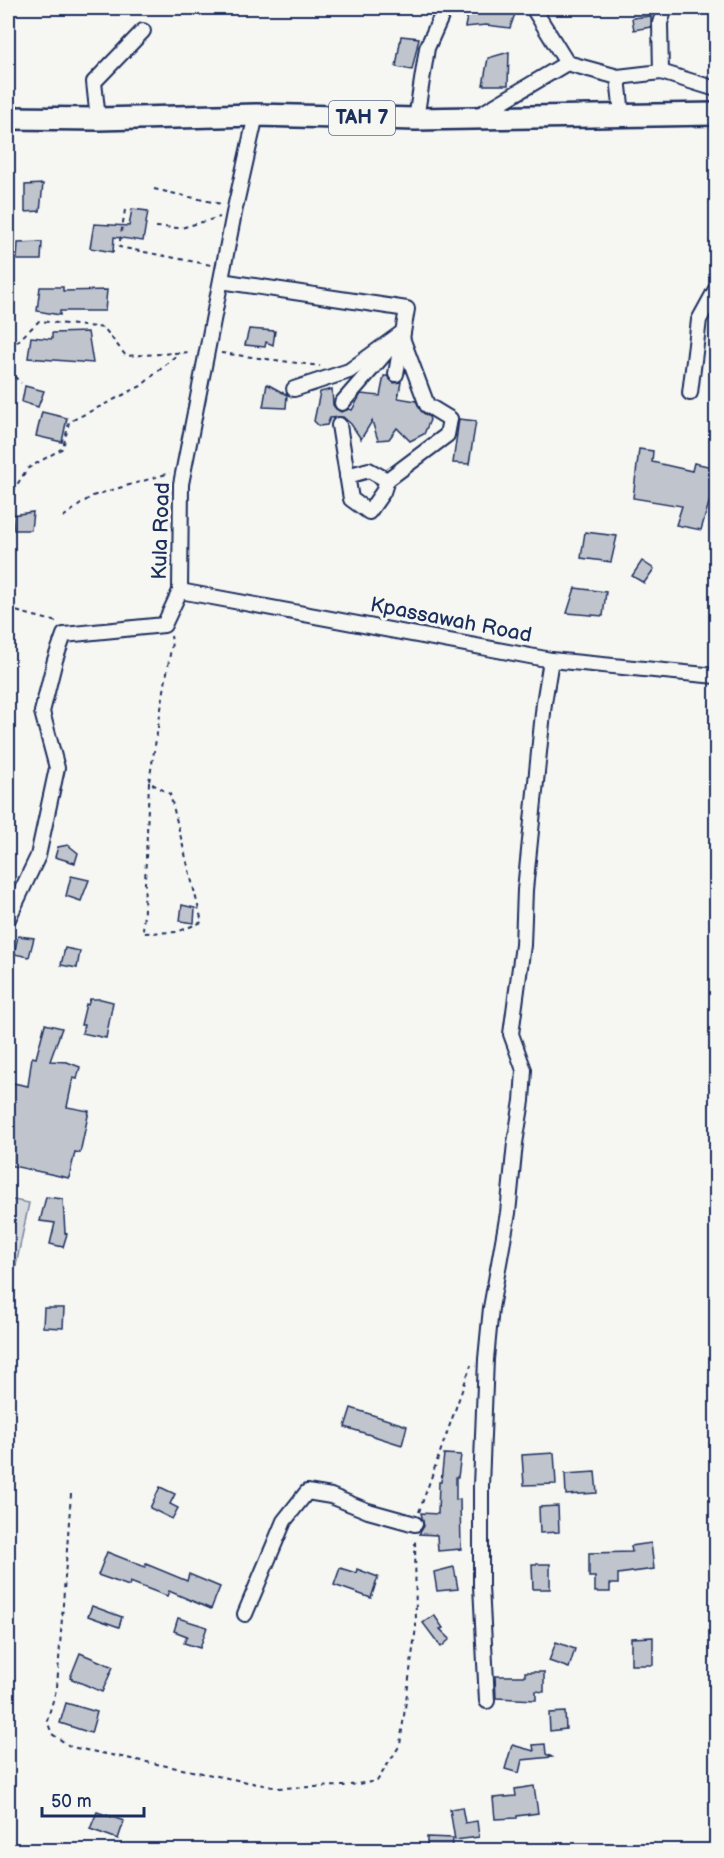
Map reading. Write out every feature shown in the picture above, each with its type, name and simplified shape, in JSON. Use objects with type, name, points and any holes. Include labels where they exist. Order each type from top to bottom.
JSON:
[{"type":"highway","name":"TAH 7","points":[[8,118],[98,119],[256,115],[416,119],[717,114]]},
{"type":"street","points":[[416,119],[427,48],[445,8]]},
{"type":"street","points":[[533,8],[567,63],[618,76],[661,72],[717,88]]},
{"type":"street","points":[[661,72],[660,23],[664,8]]},
{"type":"street","points":[[98,119],[94,82],[143,31]]},
{"type":"street","points":[[474,118],[567,63]]},
{"type":"street","points":[[618,76],[622,116]]},
{"type":"street","name":"Kula Road","points":[[167,618],[180,591],[181,484],[256,115]]},
{"type":"street","points":[[222,274],[406,309],[396,374]]},
{"type":"street","points":[[690,393],[699,320],[717,290]]},
{"type":"street","points":[[294,389],[350,371],[403,335]]},
{"type":"street","points":[[342,403],[403,335]]},
{"type":"street","points":[[339,425],[351,499],[369,512],[383,492],[387,480],[447,435],[450,419],[427,405],[403,335]]},
{"type":"street","points":[[347,476],[369,470],[387,480]]},
{"type":"street","name":"Kpassawah Road","points":[[180,591],[551,660],[717,676]]},
{"type":"street","points":[[8,919],[38,856],[57,768],[42,712],[64,635],[164,625],[167,618]]},
{"type":"street","points":[[486,1701],[481,1586],[483,1402],[491,1308],[508,1213],[522,1101],[524,1070],[511,1034],[524,945],[526,879],[544,704],[551,660]]},
{"type":"street","points":[[245,1614],[284,1521],[307,1492],[331,1496],[368,1511],[415,1524]]},
{"type":"path","points":[[154,189],[235,210]]},
{"type":"path","points":[[125,210],[118,247],[222,274]]},
{"type":"path","points":[[156,227],[181,228],[235,210]]},
{"type":"path","points":[[8,342],[16,343],[39,321],[104,328],[126,356],[207,351],[350,371]]},
{"type":"path","points":[[8,499],[27,469],[63,448],[69,422],[141,386],[179,353]]},
{"type":"path","points":[[8,370],[21,383]]},
{"type":"path","points":[[63,518],[92,496],[184,468]]},
{"type":"path","points":[[8,609],[60,623],[64,635]]},
{"type":"path","points":[[149,782],[170,794],[202,922],[177,932],[143,933],[149,782],[172,642],[167,618]]},
{"type":"path","points":[[71,1494],[57,1687],[47,1721],[51,1734],[71,1747],[278,1788],[344,1786],[377,1781],[400,1745],[416,1627],[415,1524],[472,1362]]},
{"type":"shaded area","points":[[8,1199],[29,1203],[15,1270],[8,1269]]},
{"type":"building","points":[[469,8],[517,8],[510,28],[486,25],[465,27]]},
{"type":"building","points":[[651,16],[651,27],[634,30],[632,18]]},
{"type":"building","points":[[401,36],[419,38],[412,70],[396,67]]},
{"type":"building","points":[[509,52],[508,85],[483,85],[488,58]]},
{"type":"building","points":[[43,184],[40,211],[25,212],[25,185]]},
{"type":"building","points":[[132,209],[148,211],[143,241],[114,237],[113,252],[90,248],[94,224],[129,226]]},
{"type":"building","points":[[42,242],[41,260],[17,260],[18,243]]},
{"type":"building","points":[[40,287],[63,287],[63,291],[107,290],[105,311],[60,311],[60,315],[37,311]]},
{"type":"building","points":[[249,329],[275,331],[273,345],[266,342],[265,347],[245,345]]},
{"type":"building","points":[[88,332],[93,363],[28,358],[31,337],[52,339],[52,333]]},
{"type":"building","points":[[384,376],[394,383],[401,382],[398,398],[416,401],[422,412],[429,417],[430,420],[424,434],[410,441],[397,428],[389,439],[378,440],[372,421],[361,439],[343,417],[330,418],[327,425],[319,426],[314,421],[320,392],[332,389],[333,405],[336,409],[341,412],[352,410],[361,394],[380,396]]},
{"type":"building","points":[[267,384],[287,395],[286,408],[263,407]]},
{"type":"building","points":[[25,386],[44,391],[38,407],[22,402]]},
{"type":"building","points":[[42,412],[67,418],[62,442],[36,436]]},
{"type":"building","points":[[459,419],[476,421],[469,464],[453,463]]},
{"type":"building","points":[[639,449],[653,451],[652,462],[692,471],[694,463],[717,468],[717,476],[701,530],[676,525],[682,506],[633,498]]},
{"type":"building","points":[[33,512],[31,530],[14,530],[12,515]]},
{"type":"building","points":[[585,532],[617,536],[611,562],[581,558]]},
{"type":"building","points":[[642,561],[654,569],[644,583],[632,576]]},
{"type":"building","points":[[575,588],[606,592],[603,616],[567,613]]},
{"type":"building","points":[[68,845],[78,853],[75,863],[55,857],[58,847]]},
{"type":"building","points":[[71,876],[89,880],[81,901],[66,896]]},
{"type":"building","points":[[182,905],[195,908],[194,923],[180,921]]},
{"type":"building","points":[[18,936],[34,938],[29,957],[14,954]]},
{"type":"building","points":[[65,948],[80,951],[77,968],[61,965]]},
{"type":"building","points":[[90,999],[113,1002],[106,1038],[82,1033],[84,1025],[81,1025],[86,1004],[88,1005]]},
{"type":"building","points":[[45,1024],[62,1028],[50,1061],[67,1062],[80,1067],[77,1079],[73,1078],[67,1107],[89,1111],[80,1153],[75,1152],[69,1178],[8,1165],[8,1082],[28,1086],[32,1057],[36,1058]]},
{"type":"building","points":[[46,1197],[63,1199],[65,1233],[67,1234],[63,1247],[50,1244],[55,1223],[40,1221]]},
{"type":"building","points":[[44,1308],[64,1308],[63,1328],[43,1327]]},
{"type":"building","points":[[351,1408],[407,1426],[402,1445],[345,1427]]},
{"type":"building","points":[[554,1453],[556,1484],[524,1485],[522,1455]]},
{"type":"building","points":[[444,1454],[461,1455],[458,1477],[456,1477],[456,1500],[460,1499],[461,1549],[438,1551],[437,1535],[419,1534],[424,1526],[421,1513],[438,1514],[439,1482],[441,1482]]},
{"type":"building","points":[[595,1472],[597,1493],[566,1495],[565,1474]]},
{"type":"building","points":[[160,1487],[175,1494],[170,1504],[178,1508],[172,1519],[150,1508]]},
{"type":"building","points":[[558,1506],[559,1532],[540,1533],[539,1507]]},
{"type":"building","points":[[651,1543],[654,1569],[618,1574],[618,1584],[610,1584],[610,1592],[595,1592],[595,1577],[589,1577],[589,1553],[632,1552],[631,1546]]},
{"type":"building","points":[[107,1552],[145,1567],[146,1564],[187,1581],[189,1574],[220,1587],[211,1609],[169,1591],[167,1596],[130,1582],[129,1586],[98,1575]]},
{"type":"building","points":[[532,1564],[550,1564],[550,1589],[533,1589]]},
{"type":"building","points":[[454,1567],[458,1589],[437,1591],[434,1572]]},
{"type":"building","points":[[340,1568],[356,1573],[357,1569],[378,1577],[371,1598],[334,1585]]},
{"type":"building","points":[[92,1606],[122,1617],[119,1627],[88,1616]]},
{"type":"building","points":[[434,1615],[443,1628],[440,1629],[450,1639],[441,1647],[423,1623]]},
{"type":"building","points":[[178,1618],[207,1627],[200,1648],[184,1643],[187,1636],[174,1631]]},
{"type":"building","points":[[653,1637],[653,1665],[631,1665],[631,1638]]},
{"type":"building","points":[[556,1642],[575,1649],[569,1668],[549,1661]]},
{"type":"building","points":[[80,1653],[113,1667],[102,1692],[70,1678]]},
{"type":"building","points":[[525,1672],[544,1672],[544,1692],[536,1691],[536,1700],[496,1698],[495,1676],[525,1676]]},
{"type":"building","points":[[66,1703],[97,1712],[91,1733],[60,1723]]},
{"type":"building","points":[[565,1712],[566,1729],[550,1731],[549,1713]]},
{"type":"building","points":[[545,1744],[546,1754],[552,1757],[522,1760],[519,1773],[505,1769],[512,1745],[534,1751],[533,1745]]},
{"type":"building","points":[[534,1786],[538,1813],[517,1816],[517,1818],[495,1819],[493,1798],[516,1796],[515,1789]]},
{"type":"building","points":[[462,1807],[465,1823],[477,1821],[479,1837],[455,1840],[450,1809]]},
{"type":"building","points":[[97,1812],[124,1821],[118,1839],[90,1829]]},
{"type":"building","points":[[427,1837],[453,1838],[452,1851],[427,1851]]}]
